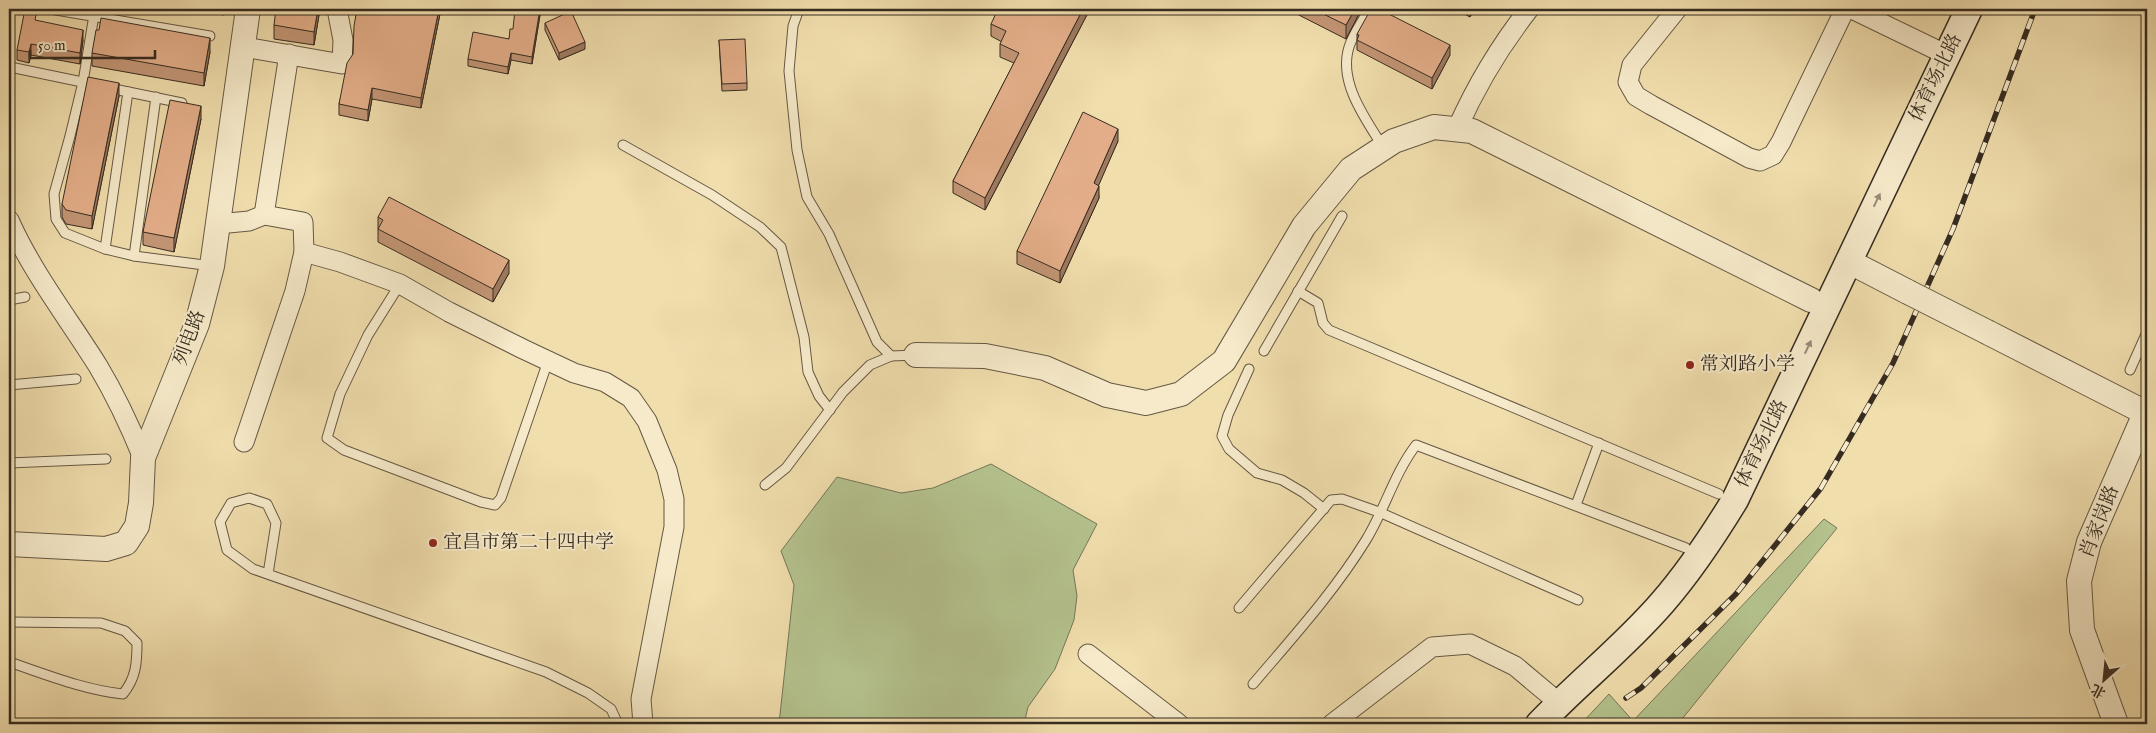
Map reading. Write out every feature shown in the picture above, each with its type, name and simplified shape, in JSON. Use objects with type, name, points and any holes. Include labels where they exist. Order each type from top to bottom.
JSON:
[{"type":"main road","name":"体育场北路","points":[[1524,724],[1613,655],[1656,610],[1701,554],[1747,477],[1848,261],[1939,51],[1950,9]]},
{"type":"main road","name":"体育场北路","points":[[1556,700],[1649,595],[1686,548],[1719,494],[1811,300],[1939,51],[1969,9]]},
{"type":"main road","points":[[1539,724],[1556,700]]},
{"type":"street","name":"列电路","points":[[9,544],[106,549],[126,543],[137,526],[141,503],[143,458],[197,324],[212,266],[248,9]]},
{"type":"street","points":[[244,47],[342,64],[343,40],[336,9]]},
{"type":"street","points":[[1457,129],[1472,96],[1513,30],[1529,9]]},
{"type":"street","points":[[1677,9],[1632,65],[1628,82],[1636,96],[1749,158],[1760,162],[1773,155],[1781,142],[1845,9]]},
{"type":"street","points":[[1852,9],[1939,51]]},
{"type":"street","points":[[264,215],[289,54]]},
{"type":"street","points":[[916,355],[985,356],[1046,368],[1107,395],[1146,402],[1181,394],[1224,361],[1304,226],[1351,169],[1394,141],[1434,127],[1472,131],[1811,300]]},
{"type":"street","points":[[218,224],[249,221],[264,215],[303,222],[304,252],[296,291],[244,442]]},
{"type":"street","points":[[9,220],[47,287],[99,367],[126,417],[143,458]]},
{"type":"street","points":[[304,252],[340,262],[400,284],[449,312],[548,361],[574,373],[605,382],[631,398],[647,421],[667,470],[674,499],[674,527],[641,699],[643,724]]},
{"type":"street","points":[[1848,261],[2146,411]]},
{"type":"street","name":"肖家岗路","points":[[2116,724],[2082,630],[2079,581],[2089,542],[2146,411]]},
{"type":"street","points":[[1332,724],[1432,647],[1470,644],[1515,666],[1556,700]]},
{"type":"street","points":[[1088,654],[1180,724]]},
{"type":"lane","points":[[50,9],[95,13],[210,36]]},
{"type":"lane","points":[[799,9],[793,26],[789,70],[797,150],[807,197],[829,234],[877,342],[891,356]]},
{"type":"lane","points":[[1369,9],[1349,46],[1345,69],[1361,111],[1384,148]]},
{"type":"lane","points":[[95,13],[83,82],[54,194],[56,219],[65,233],[105,249],[134,256],[212,266]]},
{"type":"lane","points":[[10,67],[189,104]]},
{"type":"lane","points":[[105,249],[128,92]]},
{"type":"lane","points":[[134,256],[156,97]]},
{"type":"lane","points":[[623,145],[712,196],[760,227],[781,247],[804,337],[808,372],[819,396],[830,410]]},
{"type":"lane","points":[[1264,351],[1342,216]]},
{"type":"lane","points":[[400,284],[368,335],[340,394],[327,438],[344,450],[481,502],[495,505],[501,498],[548,361]]},
{"type":"lane","points":[[1298,291],[1318,303],[1323,323],[1329,330],[1719,494]]},
{"type":"lane","points":[[9,300],[25,297]]},
{"type":"lane","points":[[2130,370],[2147,332]]},
{"type":"lane","points":[[765,485],[786,468],[843,392],[870,365],[891,356],[916,355]]},
{"type":"lane","points":[[1249,369],[1228,415],[1222,436],[1228,450],[1258,473],[1282,480],[1304,493],[1324,509]]},
{"type":"lane","points":[[9,385],[76,379]]},
{"type":"lane","points":[[1576,505],[1599,443]]},
{"type":"lane","points":[[1253,684],[1334,589],[1368,538],[1405,460],[1416,445],[1686,548]]},
{"type":"lane","points":[[9,463],[106,459]]},
{"type":"lane","points":[[268,574],[276,523],[267,504],[249,498],[231,503],[220,522],[227,550],[253,569],[546,672],[588,693],[611,709],[618,724]]},
{"type":"lane","points":[[1239,608],[1331,500],[1342,499],[1379,512],[1578,600]]},
{"type":"lane","points":[[9,622],[101,623],[125,630],[137,643],[137,663],[132,682],[123,694],[110,693],[61,680],[9,662]]},
{"type":"green space","points":[[991,464],[1097,524],[1073,570],[1077,596],[1074,620],[1055,669],[1028,707],[1024,724],[779,724],[794,585],[781,551],[837,477],[901,493],[933,488]]},
{"type":"green space","points":[[1824,519],[1837,528],[1678,724],[1581,724],[1609,694],[1633,721]]},
{"type":"building","points":[[25,9],[37,10],[35,20],[83,30],[80,53],[31,44],[29,52],[17,50]]},
{"type":"building","points":[[276,9],[318,9],[314,32],[274,25]]},
{"type":"building","points":[[357,9],[439,9],[421,98],[372,88],[368,110],[339,104],[347,63],[353,54]]},
{"type":"building","points":[[515,9],[540,9],[532,57],[511,53],[508,67],[468,59],[473,32],[509,39],[510,29],[513,29]]},
{"type":"building","points":[[998,9],[1083,9],[985,198],[953,181],[1019,53],[1000,44],[1006,31],[991,24]]},
{"type":"building","points":[[1313,9],[1355,9],[1346,25]]},
{"type":"building","points":[[1371,9],[1379,9],[1450,45],[1432,78],[1357,40],[1359,35],[1357,34]]},
{"type":"building","points":[[571,11],[585,42],[559,53],[545,23]]},
{"type":"building","points":[[101,18],[210,38],[204,73],[92,53],[96,30],[99,30]]},
{"type":"building","points":[[745,39],[747,83],[722,84],[719,40]]},
{"type":"building","points":[[88,77],[119,83],[92,216],[66,210],[62,204]]},
{"type":"building","points":[[170,100],[201,106],[174,238],[143,232]]},
{"type":"building","points":[[1083,112],[1118,129],[1094,183],[1099,186],[1060,271],[1017,251]]},
{"type":"building","points":[[389,197],[509,260],[493,289],[378,229],[383,220],[378,217]]},
{"type":"railway","points":[[1626,698],[1641,688],[1736,594],[1821,488],[1893,363],[1953,229],[2035,9]]},
{"type":"place","name":"常刘路小学","points":[[1690,365]]},
{"type":"place","name":"宜昌市第二十四中学","points":[[433,543]]}]
